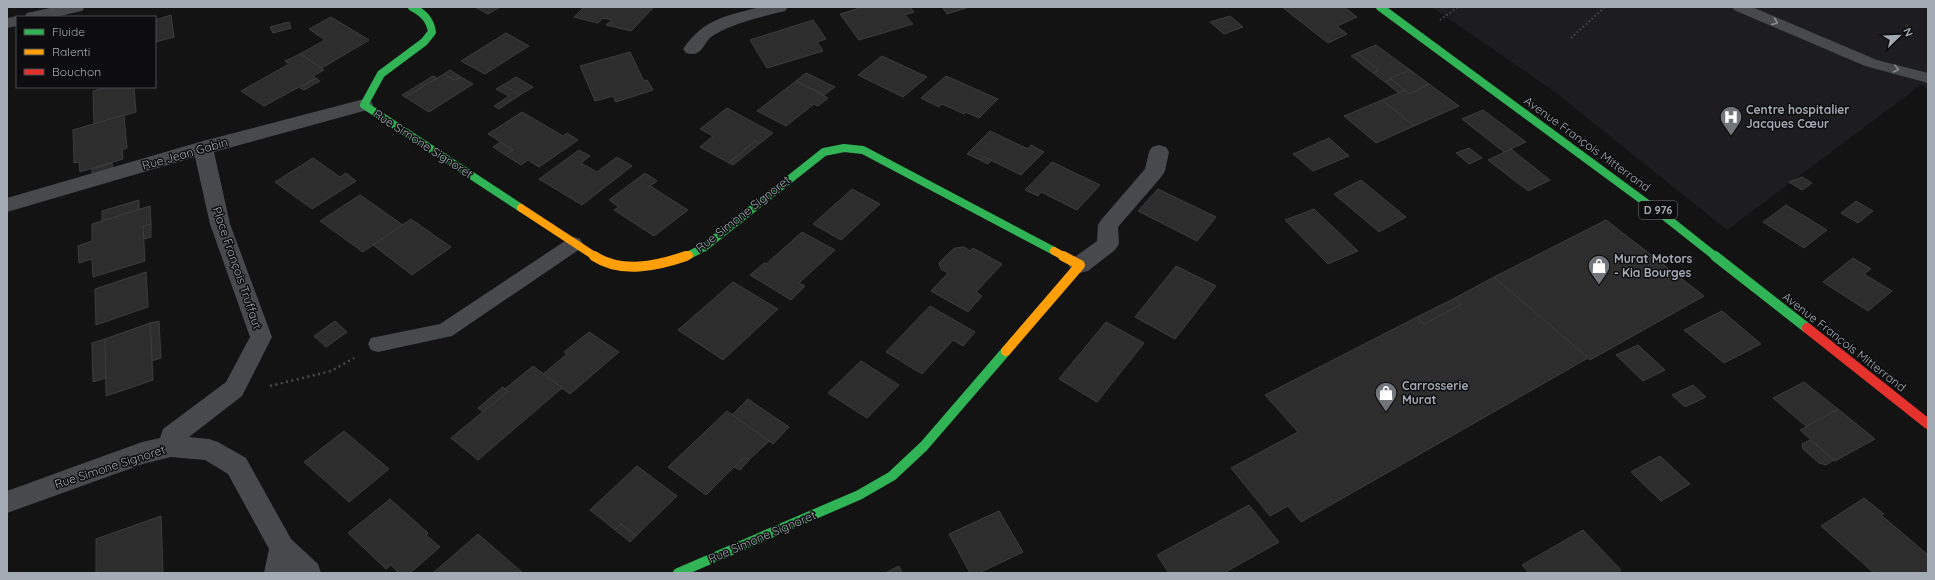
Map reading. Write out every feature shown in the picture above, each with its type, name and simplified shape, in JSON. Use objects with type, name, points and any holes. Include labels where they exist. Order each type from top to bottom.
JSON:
[{"type":"street","points":[[37,16],[76,7]]},
{"type":"street","name":"Rue Simone Signoret","points":[[412,7],[421,12],[431,22],[432,32],[424,42],[381,74],[364,105],[605,263],[631,268],[655,267],[680,260],[703,248],[824,152],[851,148],[863,150],[1080,265]]},
{"type":"street","points":[[692,48],[706,32],[723,23],[780,7]]},
{"type":"street","name":"Avenue François Mitterrand","points":[[1380,7],[1668,219],[1928,424]]},
{"type":"street","name":"Rue Jean Gabin","points":[[7,205],[203,148],[364,105]]},
{"type":"street","name":"Place François Truffaut","points":[[171,446],[172,436],[234,389],[261,338],[220,224],[203,148]]},
{"type":"street","name":"Rue Simone Signoret","points":[[678,573],[859,495],[892,476],[924,446],[1080,265],[1108,244],[1108,225],[1156,172],[1159,152]]},
{"type":"street","name":"Rue Simone Signoret","points":[[7,502],[142,453],[171,446],[209,450],[237,466],[280,561],[308,573]]},
{"type":"lane","points":[[1739,7],[1870,63],[1928,78]]},
{"type":"lane","points":[[378,344],[445,331],[574,244]]},
{"type":"path","points":[[1442,19],[1458,7]]},
{"type":"path","points":[[1571,38],[1605,7]]},
{"type":"path","points":[[234,389],[266,386],[331,371],[378,344]]},
{"type":"shaded area","name":"Centre hospitalier Jacques Cœur","points":[[1432,7],[1928,7],[1928,89],[1921,85],[1727,230],[1555,92]]},
{"type":"building","points":[[475,7],[500,7],[488,14]]},
{"type":"building","points":[[584,7],[654,7],[631,31],[606,25],[612,20],[603,18],[598,23],[574,17]]},
{"type":"building","points":[[863,7],[910,7],[914,12],[905,15],[913,24],[859,40],[840,14]]},
{"type":"building","points":[[942,7],[969,7],[947,14]]},
{"type":"building","points":[[1282,7],[1344,7],[1357,17],[1337,26],[1347,34],[1328,43]]},
{"type":"building","points":[[171,15],[174,37],[156,42],[156,20]]},
{"type":"building","points":[[1230,16],[1243,27],[1224,34],[1210,22]]},
{"type":"building","points":[[331,17],[369,40],[322,68],[300,54],[325,40],[309,29]]},
{"type":"building","points":[[813,20],[826,39],[817,42],[823,51],[767,68],[750,40]]},
{"type":"building","points":[[289,22],[291,28],[273,33],[270,27]]},
{"type":"building","points":[[506,33],[529,46],[485,74],[461,61]]},
{"type":"building","points":[[1376,45],[1410,70],[1385,82],[1373,73],[1379,70],[1357,53]]},
{"type":"building","points":[[630,52],[644,81],[647,80],[653,90],[616,102],[613,96],[595,101],[580,66]]},
{"type":"building","points":[[1357,53],[1379,70],[1373,73],[1351,56]]},
{"type":"building","points":[[300,54],[324,70],[313,76],[316,78],[264,106],[241,91],[289,64],[285,61]]},
{"type":"building","points":[[882,56],[927,77],[903,97],[858,75]]},
{"type":"building","points":[[450,70],[461,77],[455,80],[444,74]]},
{"type":"building","points":[[1410,70],[1429,84],[1409,94],[1390,78]]},
{"type":"building","points":[[806,73],[835,87],[824,95],[796,81]]},
{"type":"building","points":[[444,74],[455,80],[461,77],[473,84],[429,112],[405,97]]},
{"type":"building","points":[[433,76],[437,78],[405,97],[402,95]]},
{"type":"building","points":[[946,76],[998,99],[979,118],[966,112],[964,114],[942,104],[939,107],[921,98]]},
{"type":"building","points":[[516,77],[533,87],[520,95],[503,85]]},
{"type":"building","points":[[316,78],[320,81],[304,90],[300,88]]},
{"type":"building","points":[[1391,79],[1405,90],[1399,93],[1385,82]]},
{"type":"building","points":[[796,81],[828,98],[818,106],[814,104],[786,126],[757,111]]},
{"type":"building","points":[[1429,84],[1459,106],[1414,126],[1382,100],[1405,90],[1409,94]]},
{"type":"building","points":[[503,85],[520,95],[499,109],[494,106],[509,96],[496,89]]},
{"type":"building","points":[[104,88],[134,88],[136,112],[94,124],[93,91]]},
{"type":"building","points":[[1382,100],[1414,126],[1376,143],[1344,116]]},
{"type":"building","points":[[727,108],[773,133],[759,144],[755,141],[729,163],[700,147],[713,136],[700,129]]},
{"type":"building","points":[[1483,110],[1526,142],[1504,152],[1462,119]]},
{"type":"building","points":[[522,112],[563,136],[567,133],[578,140],[539,167],[528,160],[521,165],[505,155],[513,150],[488,134]]},
{"type":"building","points":[[124,115],[127,148],[122,150],[123,159],[80,172],[79,162],[74,163],[73,130]]},
{"type":"building","points":[[990,131],[1028,149],[1031,145],[1044,152],[1021,175],[984,157],[980,160],[967,154]]},
{"type":"building","points":[[1329,138],[1349,156],[1313,171],[1293,154]]},
{"type":"building","points":[[755,141],[759,144],[733,165],[729,163]]},
{"type":"building","points":[[500,142],[513,150],[505,155],[493,147]]},
{"type":"building","points":[[1469,148],[1482,158],[1469,164],[1456,153]]},
{"type":"building","points":[[1511,149],[1550,180],[1528,191],[1488,160]]},
{"type":"building","points":[[579,150],[590,156],[581,163],[597,172],[617,157],[632,166],[582,205],[539,179]]},
{"type":"building","points":[[984,157],[992,160],[988,164],[980,160]]},
{"type":"building","points":[[313,158],[340,177],[346,173],[356,181],[312,209],[275,182]]},
{"type":"building","points":[[1052,162],[1100,185],[1077,210],[1041,192],[1038,196],[1025,190]]},
{"type":"building","points":[[112,163],[113,173],[92,179],[92,169]]},
{"type":"building","points":[[645,173],[657,181],[650,186],[688,210],[654,236],[614,210],[619,207],[609,200]]},
{"type":"building","points":[[1802,177],[1812,183],[1802,190],[1789,182]]},
{"type":"building","points":[[1361,180],[1406,217],[1379,232],[1334,194]]},
{"type":"building","points":[[852,189],[880,204],[841,240],[813,224]]},
{"type":"building","points":[[1158,189],[1216,217],[1197,241],[1138,211]]},
{"type":"building","points":[[360,195],[403,225],[363,252],[320,221]]},
{"type":"building","points":[[139,200],[139,210],[102,221],[102,211]]},
{"type":"building","points":[[1856,201],[1873,211],[1858,223],[1841,213]]},
{"type":"building","points":[[1786,205],[1827,230],[1804,248],[1763,222]]},
{"type":"building","points":[[150,206],[151,224],[143,226],[145,261],[93,277],[92,259],[79,263],[78,246],[92,241],[92,224]]},
{"type":"building","points":[[1314,209],[1358,251],[1328,264],[1285,220]]},
{"type":"building","points":[[411,219],[451,247],[412,275],[373,245]]},
{"type":"building","name":"Murat Motors - Kia Bourges","points":[[1606,220],[1704,296],[1590,360],[1494,277]]},
{"type":"building","points":[[151,224],[151,237],[144,239],[143,226]]},
{"type":"building","points":[[802,232],[835,250],[799,283],[805,286],[791,300],[750,275],[764,263],[766,264]]},
{"type":"building","points":[[964,247],[970,251],[973,248],[1002,264],[976,292],[982,296],[968,312],[931,291],[948,273],[941,269],[939,263],[955,248]]},
{"type":"building","points":[[1853,258],[1871,269],[1864,274],[1892,291],[1868,311],[1823,282]]},
{"type":"building","points":[[1176,266],[1216,286],[1175,339],[1135,317]]},
{"type":"building","points":[[146,272],[148,307],[96,325],[95,289]]},
{"type":"building","name":"Carrosserie Murat","points":[[1494,277],[1588,358],[1301,522],[1288,506],[1270,516],[1231,468],[1298,432],[1265,395],[1417,317],[1424,324],[1462,304],[1455,298]]},
{"type":"building","points":[[733,282],[778,309],[723,360],[678,330]]},
{"type":"building","points":[[1455,298],[1462,304],[1424,324],[1417,317]]},
{"type":"building","points":[[930,306],[975,332],[963,346],[953,340],[922,374],[886,352]]},
{"type":"building","points":[[1722,311],[1761,344],[1724,363],[1684,330]]},
{"type":"building","points":[[159,321],[161,358],[152,361],[150,323]]},
{"type":"building","points":[[335,321],[347,332],[326,347],[314,336]]},
{"type":"building","points":[[1106,322],[1144,343],[1097,402],[1059,379]]},
{"type":"building","points":[[150,323],[153,380],[106,396],[105,339]]},
{"type":"building","points":[[589,332],[619,352],[570,394],[543,374],[567,354],[564,352]]},
{"type":"building","points":[[105,339],[106,378],[93,382],[92,343]]},
{"type":"building","points":[[1638,345],[1665,370],[1643,381],[1616,355]]},
{"type":"building","points":[[861,361],[899,385],[867,418],[828,393]]},
{"type":"building","points":[[533,366],[562,388],[478,460],[451,438],[508,391],[505,389]]},
{"type":"building","points":[[1804,382],[1838,409],[1807,427],[1773,398]]},
{"type":"building","points":[[1693,385],[1706,397],[1685,407],[1672,395]]},
{"type":"building","points":[[503,387],[508,391],[483,412],[478,408]]},
{"type":"building","points":[[748,399],[789,427],[773,444],[732,415]]},
{"type":"building","points":[[1838,409],[1875,439],[1835,461],[1800,430]]},
{"type":"building","points":[[727,411],[769,441],[749,460],[744,457],[706,495],[668,467]]},
{"type":"building","points":[[344,431],[389,469],[349,502],[304,462]]},
{"type":"building","points":[[1810,440],[1834,460],[1826,465],[1819,463],[1803,449],[1802,444]]},
{"type":"building","points":[[1660,456],[1690,484],[1661,501],[1631,472]]},
{"type":"building","points":[[744,457],[749,460],[740,470],[734,467]]},
{"type":"building","points":[[637,466],[677,496],[636,536],[621,524],[615,530],[590,510]]},
{"type":"building","points":[[1864,498],[1884,514],[1881,515],[1928,555],[1928,573],[1874,573],[1821,526]]},
{"type":"building","points":[[390,499],[428,533],[426,535],[440,547],[410,573],[399,573],[391,565],[386,569],[348,533]]},
{"type":"building","points":[[1249,505],[1279,542],[1224,573],[1169,573],[1157,555]]},
{"type":"building","points":[[999,511],[1023,552],[979,573],[970,573],[949,534]]},
{"type":"building","points":[[161,516],[163,573],[96,573],[96,539]]},
{"type":"building","points":[[621,524],[636,536],[630,542],[615,530]]},
{"type":"building","points":[[1583,530],[1621,570],[1616,573],[1529,573],[1522,565]]},
{"type":"building","points":[[478,534],[523,573],[433,573]]},
{"type":"building","points":[[899,566],[902,573],[885,573]]},
{"type":"traffic: fast","points":[[412,7],[426,17],[430,23],[432,32],[424,42],[381,74],[364,105],[521,208]]},
{"type":"traffic: fast","points":[[1380,7],[1668,219],[1807,328]]},
{"type":"traffic: fast","points":[[689,255],[703,248],[824,152],[844,148],[863,150],[1054,251]]},
{"type":"traffic: fast","points":[[678,573],[859,495],[892,476],[924,446],[1006,351]]},
{"type":"traffic: slow","points":[[521,208],[605,263],[644,267],[666,263],[689,255]]},
{"type":"traffic: slow","points":[[1006,351],[1080,265],[1054,251]]},
{"type":"traffic: jam","points":[[1807,328],[1928,424]]},
{"type":"place","name":"Centre hospitalier Jacques Cœur","points":[[1731,136]]},
{"type":"place","name":"Murat Motors - Kia Bourges","points":[[1599,286]]},
{"type":"place","name":"Carrosserie Murat","points":[[1386,412]]}]
